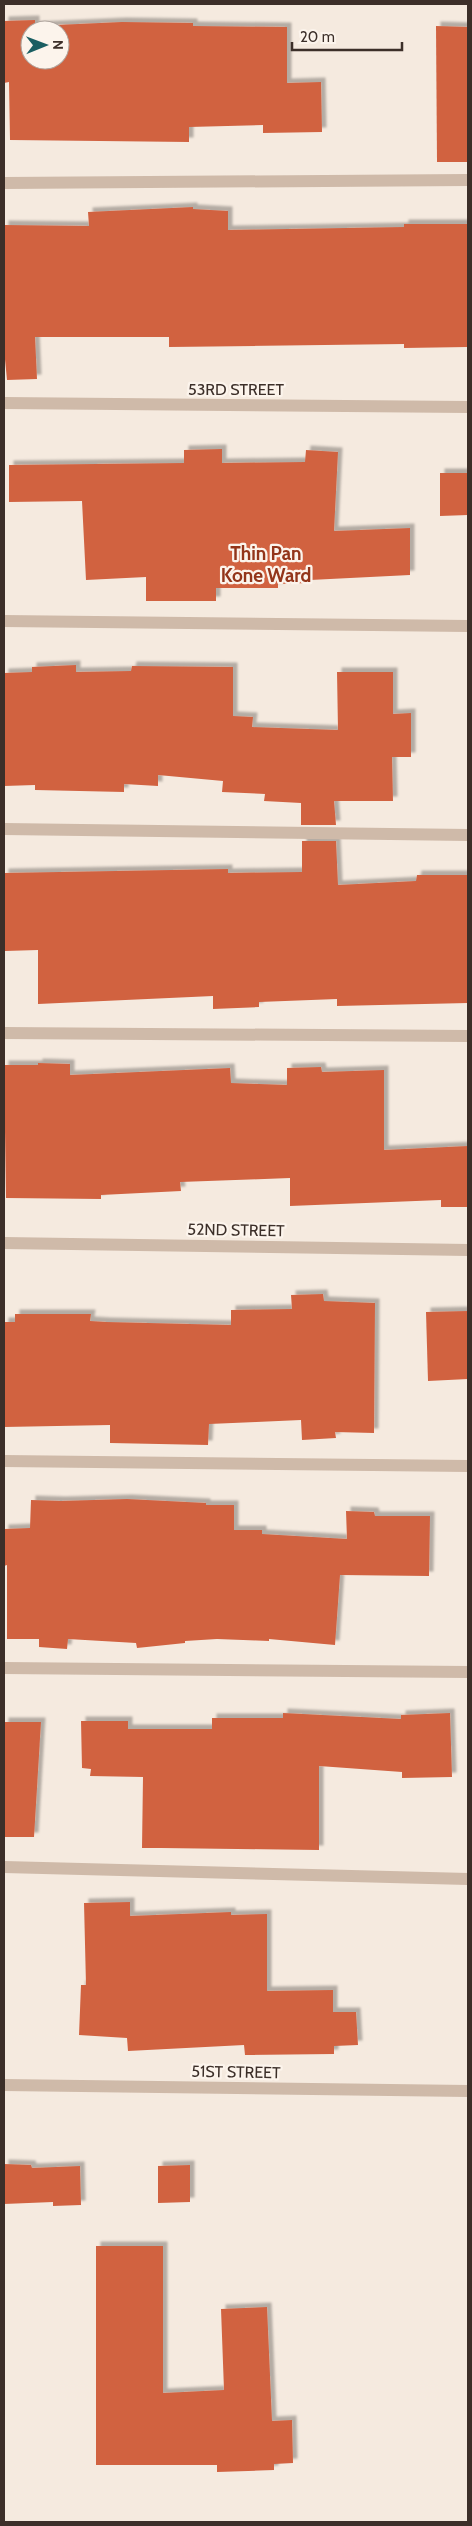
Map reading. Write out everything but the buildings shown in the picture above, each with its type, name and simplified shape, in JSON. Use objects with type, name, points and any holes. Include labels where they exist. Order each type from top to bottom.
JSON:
[{"type":"street","points":[[4,183],[468,180]]},
{"type":"street","name":"53RD STREET","points":[[4,403],[468,407]]},
{"type":"street","points":[[4,622],[468,626]]},
{"type":"street","points":[[4,829],[468,835]]},
{"type":"street","points":[[4,1033],[468,1036]]},
{"type":"street","name":"52ND STREET","points":[[4,1243],[468,1250]]},
{"type":"street","points":[[4,1461],[468,1466]]},
{"type":"street","points":[[4,1668],[468,1672]]},
{"type":"street","points":[[4,1866],[468,1879]]},
{"type":"street","name":"51ST STREET","points":[[4,2085],[468,2092]]},
{"type":"district","name":"Thin Pan Kone Ward","points":[[266,564]]}]
